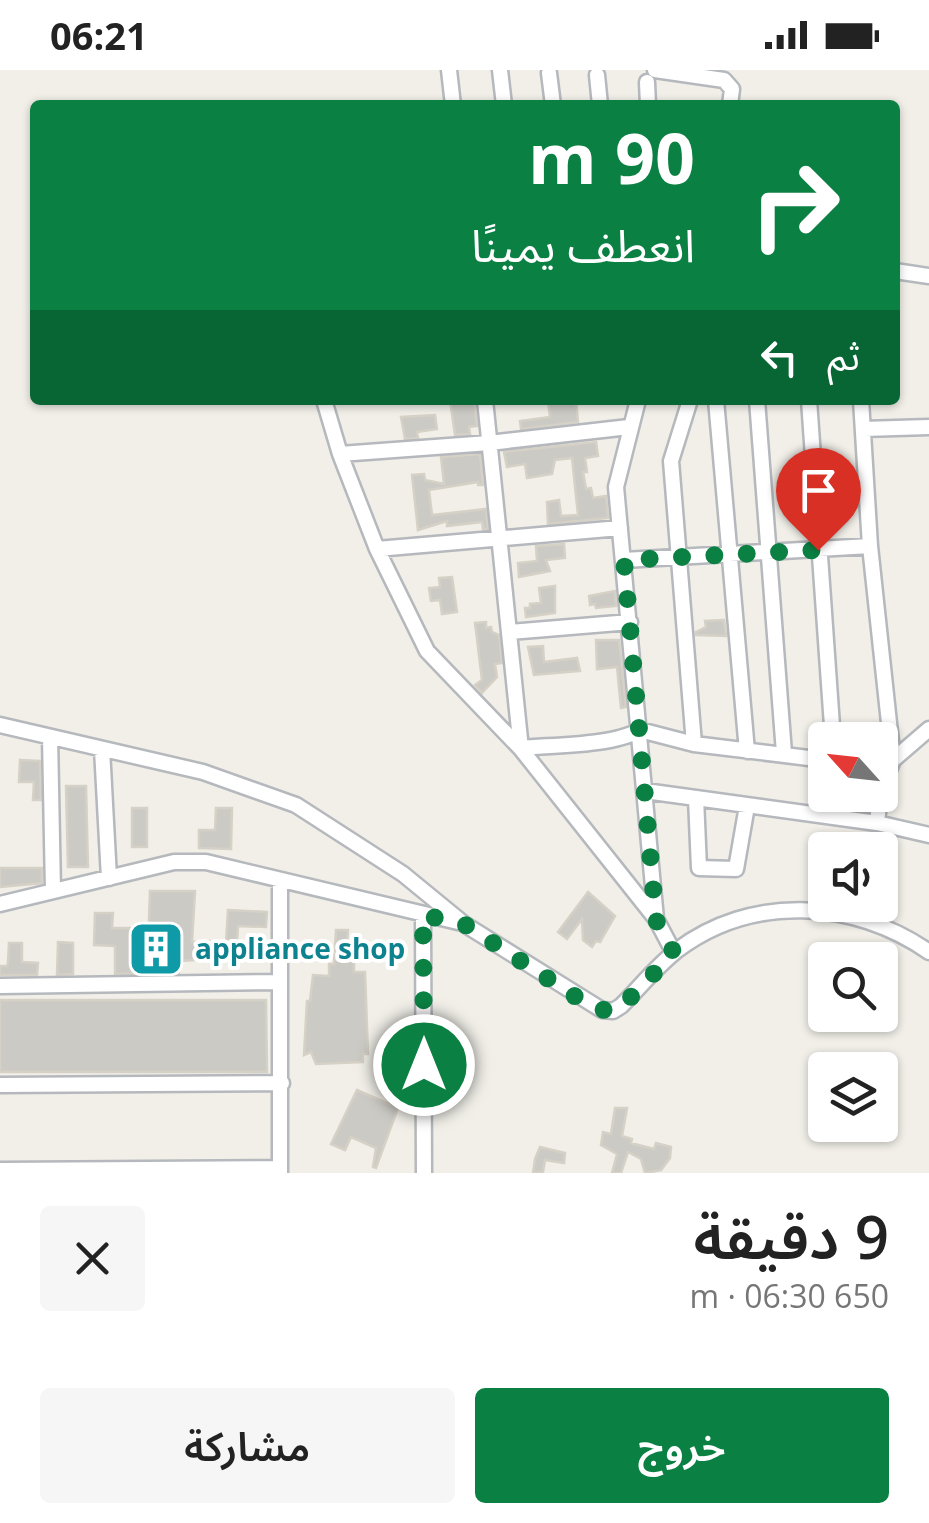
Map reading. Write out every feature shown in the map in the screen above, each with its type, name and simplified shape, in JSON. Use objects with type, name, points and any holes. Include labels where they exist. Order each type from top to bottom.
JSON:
[{"type":"street","points":[[448,70],[452,100]]},
{"type":"street","points":[[500,70],[503,100]]},
{"type":"street","points":[[549,73],[552,100]]},
{"type":"street","points":[[597,75],[600,100]]},
{"type":"street","points":[[651,76],[724,80],[732,89],[731,100]]},
{"type":"street","points":[[900,272],[929,276]]},
{"type":"street","points":[[325,405],[377,549],[436,665],[521,748],[656,920],[674,953]]},
{"type":"street","points":[[485,405],[521,748]]},
{"type":"street","points":[[636,405],[616,488],[656,920]]},
{"type":"street","points":[[688,405],[671,461],[694,744]]},
{"type":"street","points":[[716,405],[747,750]]},
{"type":"street","points":[[757,405],[784,753]]},
{"type":"street","points":[[808,405],[832,722]]},
{"type":"street","points":[[861,405],[883,722]]},
{"type":"street","points":[[340,454],[629,427]]},
{"type":"street","points":[[863,429],[929,427]]},
{"type":"street","points":[[377,549],[620,528]]},
{"type":"street","points":[[624,560],[870,546]]},
{"type":"street","points":[[510,632],[630,622]]},
{"type":"street","points":[[0,725],[202,772],[296,805],[403,874],[464,924],[590,1006],[608,1011],[622,1006],[674,953],[728,922],[753,914],[806,910],[843,914],[872,922],[929,952]]},
{"type":"street","points":[[898,751],[929,729]]},
{"type":"street","points":[[521,748],[632,735],[640,730],[694,744],[808,757]]},
{"type":"street","points":[[50,737],[53,891]]},
{"type":"street","points":[[102,748],[109,878]]},
{"type":"street","points":[[645,791],[929,835]]},
{"type":"street","points":[[696,798],[699,868],[736,868],[747,806]]},
{"type":"street","points":[[877,824],[878,812]]},
{"type":"street","points":[[0,904],[184,862],[216,864],[464,924]]},
{"type":"street","points":[[0,1170],[280,1170],[280,880]]},
{"type":"street","points":[[423,915],[424,1173]]},
{"type":"street","points":[[0,986],[280,982]]},
{"type":"street","points":[[0,1085],[282,1084]]},
{"type":"building","points":[[451,405],[475,405],[477,426],[469,427],[470,434],[455,435]]},
{"type":"building","points":[[548,405],[576,405],[578,422],[521,429],[520,421],[550,417]]},
{"type":"building","points":[[435,415],[437,429],[417,432],[418,438],[405,439],[401,417]]},
{"type":"building","points":[[596,442],[598,456],[585,458],[587,472],[583,472],[586,489],[591,488],[593,498],[606,496],[608,518],[548,524],[547,502],[559,500],[561,516],[578,515],[572,458],[555,460],[552,474],[527,478],[525,464],[507,467],[504,452]]},
{"type":"building","points":[[480,454],[483,485],[478,482],[429,490],[432,515],[486,509],[488,529],[483,529],[482,522],[447,526],[447,521],[418,530],[412,475],[424,474],[425,480],[444,484],[441,457]]},
{"type":"building","points":[[564,544],[565,558],[546,560],[550,571],[519,577],[518,563],[537,561],[536,546]]},
{"type":"building","points":[[452,577],[457,612],[442,614],[440,600],[431,601],[429,588],[440,587],[439,578]]},
{"type":"building","points":[[555,586],[555,613],[526,617],[525,608],[541,603],[539,588]]},
{"type":"building","points":[[615,591],[616,606],[590,605],[589,596]]},
{"type":"building","points":[[724,620],[726,636],[696,635],[706,627],[705,621]]},
{"type":"building","points":[[486,622],[486,628],[491,627],[499,635],[502,663],[495,664],[497,677],[482,693],[475,685],[482,680],[475,623]]},
{"type":"building","points":[[596,640],[619,640],[626,707],[621,708],[617,667],[597,669]]},
{"type":"building","points":[[543,646],[544,662],[577,658],[580,671],[534,675],[528,647]]},
{"type":"building","points":[[20,760],[40,761],[41,800],[33,800],[34,782],[19,782]]},
{"type":"building","points":[[66,786],[86,786],[88,867],[68,867]]},
{"type":"building","points":[[132,808],[147,808],[147,847],[132,847]]},
{"type":"building","points":[[216,808],[232,808],[231,849],[199,848],[199,830],[215,830]]},
{"type":"building","points":[[0,868],[42,868],[42,883],[0,887]]},
{"type":"building","points":[[150,891],[195,891],[192,942],[211,941],[211,959],[179,961],[179,973],[115,974],[115,946],[94,945],[95,913],[113,913],[112,928],[130,928],[130,946],[148,946]]},
{"type":"building","points":[[588,892],[615,916],[600,942],[592,947],[583,940],[582,919],[567,939],[558,932]]},
{"type":"building","points":[[228,910],[267,912],[266,927],[238,926],[237,943],[226,943]]},
{"type":"building","points":[[336,930],[348,930],[346,961],[354,961],[354,972],[365,972],[368,1054],[363,1054],[363,1062],[316,1064],[311,1052],[304,1055],[307,1001],[313,975],[329,976],[329,964],[334,964]]},
{"type":"building","points":[[58,942],[73,943],[73,974],[57,975]]},
{"type":"building","points":[[9,943],[22,943],[22,962],[38,963],[37,975],[0,975],[0,966],[8,963]]},
{"type":"building","points":[[0,1000],[266,1000],[267,1072],[0,1072]]},
{"type":"building","points":[[357,1090],[398,1108],[376,1168],[376,1148],[351,1137],[345,1150],[331,1144]]},
{"type":"building","points":[[615,1108],[627,1108],[622,1136],[632,1139],[631,1143],[654,1149],[656,1143],[671,1147],[670,1158],[661,1170],[645,1173],[641,1159],[628,1152],[621,1173],[612,1173],[617,1154],[601,1145],[603,1132],[611,1134]]},
{"type":"building","points":[[540,1147],[565,1153],[564,1163],[545,1160],[543,1172],[533,1173]]},
{"type":"place","name":"appliance shop","points":[[156,949]]},
{"type":"route","points":[[424,1065],[423,915],[464,924],[590,1006],[608,1011],[622,1006],[674,953],[656,920],[624,560],[818,550]]}]
